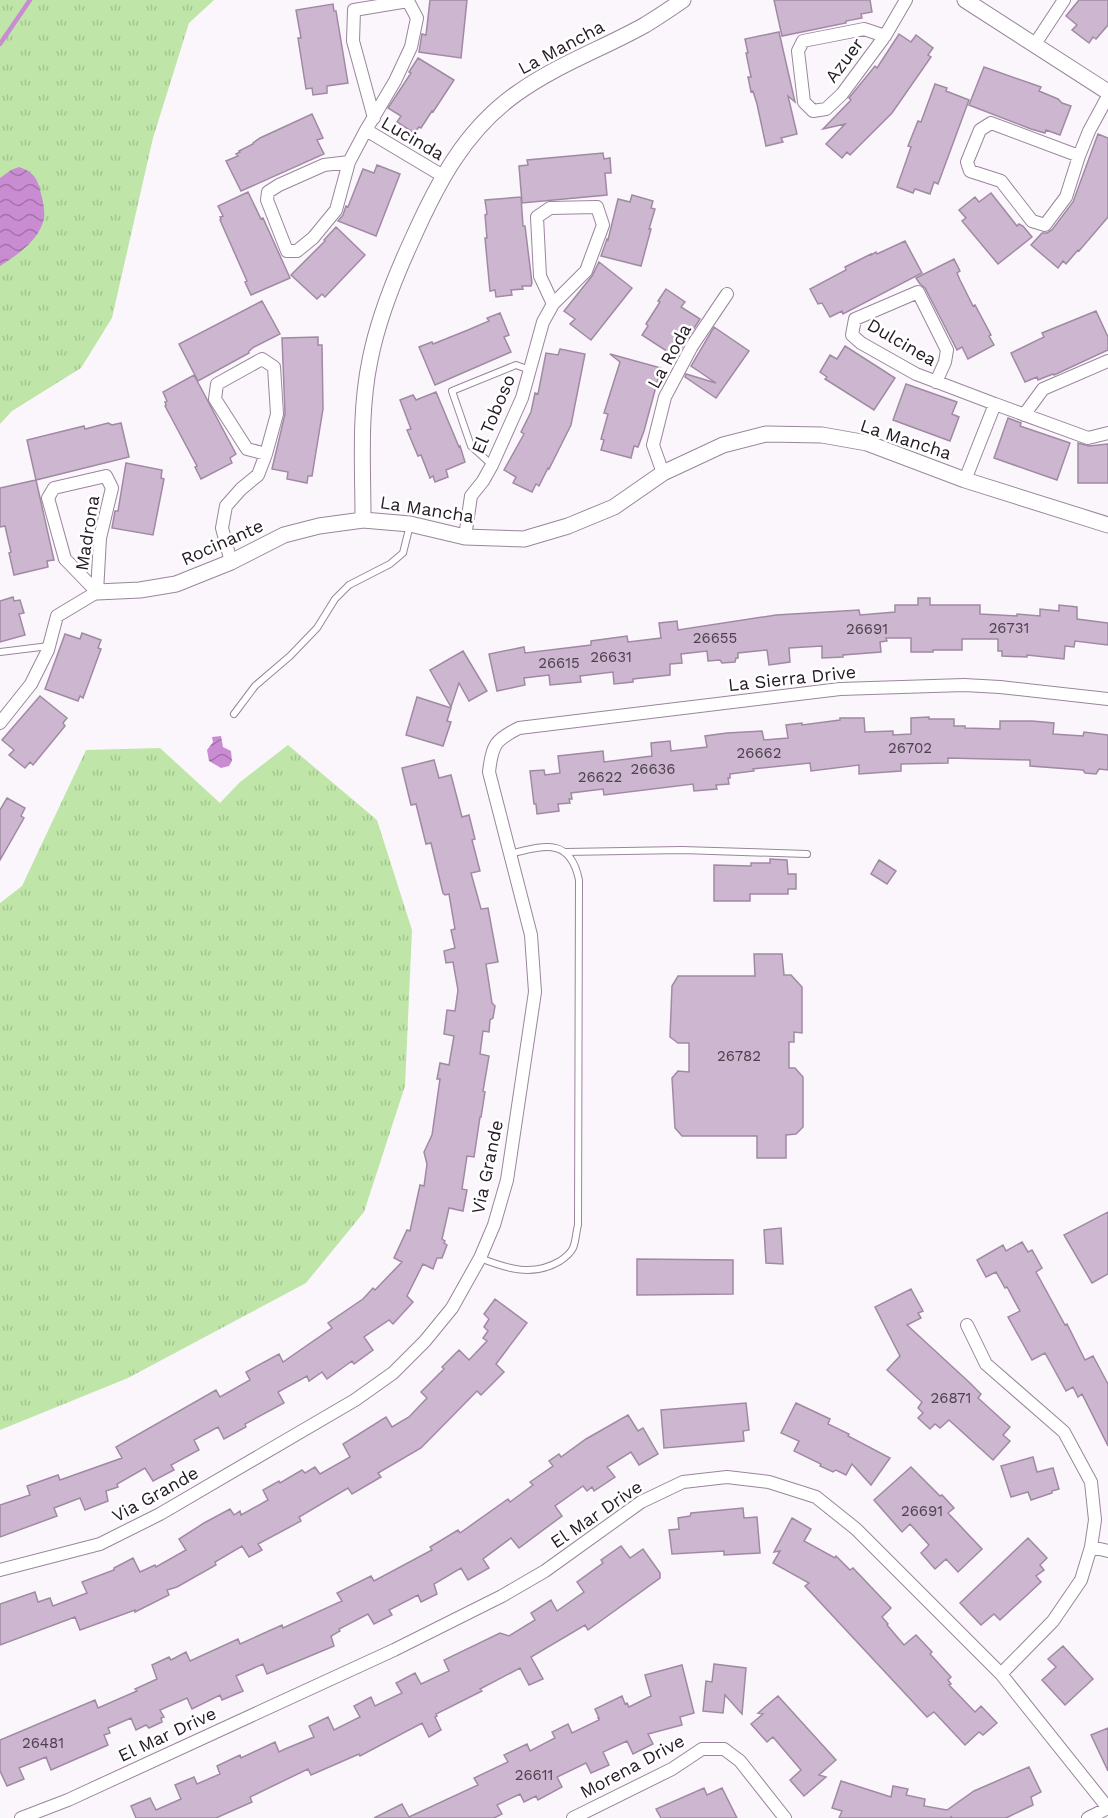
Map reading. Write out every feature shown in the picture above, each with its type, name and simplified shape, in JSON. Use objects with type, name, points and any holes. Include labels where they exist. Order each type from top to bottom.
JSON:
[{"type":"street","name":"La Mancha","points":[[683,0],[644,25],[544,75],[514,95],[487,119],[462,148],[443,176],[401,263],[383,310],[369,361],[362,415],[363,520],[410,524],[465,537],[524,539],[568,526],[614,507],[663,473],[723,445],[766,434],[822,435],[867,443],[965,480],[1108,525]]},
{"type":"street","name":"Azuer","points":[[885,36],[864,29],[803,41],[798,51],[804,102],[813,111],[826,109],[842,94],[885,36],[906,0]]},
{"type":"street","points":[[965,0],[1108,94],[1089,131],[1066,197],[1045,225],[1032,221],[1001,181],[970,171],[967,162],[980,130],[991,123],[1079,156]]},
{"type":"street","points":[[1035,44],[1064,0]]},
{"type":"street","name":"Lucinda","points":[[349,162],[324,165],[268,192],[267,200],[287,251],[297,251],[313,238],[336,210],[349,162],[374,118],[411,47],[417,18],[408,1],[354,10],[353,41],[374,118]]},
{"type":"street","name":"Lucinda","points":[[366,130],[443,176]]},
{"type":"street","name":"El Toboso","points":[[465,537],[471,496],[492,465],[522,398],[543,322],[553,304],[586,272],[603,225],[597,207],[550,208],[537,217],[540,276],[553,304]]},
{"type":"street","name":"Dulcinea","points":[[936,382],[945,362],[947,350],[918,292],[855,319],[852,334],[856,340],[916,374],[936,382],[1024,415],[1088,438],[1108,433]]},
{"type":"street","name":"La Roda","points":[[663,473],[653,445],[665,397],[692,346],[727,294]]},
{"type":"street","points":[[231,562],[222,528],[226,506],[258,475],[266,454],[277,414],[274,367],[262,358],[217,384],[215,399],[247,449],[266,454]]},
{"type":"street","points":[[1024,415],[1043,389],[1108,361]]},
{"type":"street","points":[[965,480],[995,404]]},
{"type":"street","name":"Madrona","points":[[106,476],[112,488],[100,538],[97,592],[65,559],[48,498],[54,488],[106,476]]},
{"type":"street","name":"Rocinante","points":[[97,592],[140,590],[176,584],[231,562],[284,535],[319,526],[363,520]]},
{"type":"street","points":[[0,723],[31,684],[49,646],[57,616],[97,592]]},
{"type":"street","name":"La Sierra Drive","points":[[491,752],[502,736],[519,728],[840,688],[964,685],[1108,699]]},
{"type":"street","name":"Via Grande","points":[[0,1570],[100,1544],[160,1514],[355,1400],[393,1373],[425,1341],[452,1308],[480,1258],[494,1225],[507,1180],[535,992],[531,935],[489,772],[491,752]]},
{"type":"street","points":[[967,1325],[986,1364],[1065,1432],[1091,1482],[1095,1520],[1091,1547],[1082,1580],[1053,1621],[1001,1674]]},
{"type":"street","name":"El Mar Drive","points":[[21,1818],[68,1800],[383,1655],[502,1596],[544,1571],[641,1502],[683,1482],[727,1477],[769,1482],[816,1497],[856,1529],[1001,1674],[1108,1808]]},
{"type":"street","points":[[1091,1547],[1108,1551]]},
{"type":"street","name":"Morena Drive","points":[[573,1818],[672,1769],[702,1749],[724,1749],[740,1761],[785,1818]]},
{"type":"street","points":[[1088,1818],[1108,1808]]},
{"type":"lane","points":[[492,465],[471,446],[452,391],[516,365],[530,370]]},
{"type":"lane","points":[[234,714],[255,686],[290,656],[317,628],[335,599],[349,585],[390,564],[403,553],[410,524]]},
{"type":"lane","points":[[0,652],[49,646]]},
{"type":"lane","points":[[480,1258],[502,1267],[519,1270],[549,1268],[568,1255],[573,1248],[578,1225],[579,880],[577,868],[566,852],[558,847],[550,846],[509,854]]},
{"type":"lane","points":[[566,852],[682,850],[807,854]]},
{"type":"green space","points":[[0,0],[214,0],[189,23],[153,138],[112,318],[81,368],[12,411],[0,424]]},
{"type":"green space","points":[[288,745],[377,820],[412,930],[405,1086],[364,1212],[306,1283],[128,1378],[0,1430],[0,903],[22,886],[86,750],[160,748],[220,803],[240,782]]},
{"type":"water","points":[[19,167],[28,171],[37,180],[44,218],[33,240],[0,266],[0,178]]},
{"type":"water","points":[[221,736],[223,747],[231,751],[232,761],[229,766],[221,768],[209,761],[207,750],[213,742],[212,737]]},
{"type":"building","points":[[430,0],[467,0],[461,58],[419,52],[422,34],[426,35]]},
{"type":"building","points":[[774,0],[870,0],[872,12],[861,14],[862,18],[846,21],[846,23],[782,36]]},
{"type":"building","points":[[1079,0],[1108,0],[1108,25],[1096,39],[1093,37],[1089,43],[1072,30],[1077,25],[1066,16]]},
{"type":"building","points":[[333,4],[348,83],[327,86],[327,93],[313,95],[312,88],[306,89],[296,10]]},
{"type":"building","points":[[779,32],[795,102],[788,96],[797,134],[781,138],[783,142],[766,146],[757,104],[753,91],[751,92],[748,77],[751,77],[745,39]]},
{"type":"building","points":[[899,34],[911,42],[916,35],[933,48],[928,55],[931,57],[892,113],[850,155],[847,152],[842,158],[826,144],[845,124],[823,129],[851,100],[849,98],[875,66],[877,68]]},
{"type":"building","points":[[418,58],[454,80],[421,128],[419,127],[414,133],[397,122],[401,116],[388,108]]},
{"type":"building","points":[[984,67],[1041,87],[1039,91],[1071,106],[1060,135],[1046,130],[1045,133],[1031,129],[969,105]]},
{"type":"building","points":[[935,84],[969,100],[938,184],[934,182],[930,194],[915,189],[913,193],[897,187],[911,147],[908,146],[918,121],[921,122]]},
{"type":"building","points":[[312,114],[323,138],[317,140],[324,154],[241,191],[226,161],[238,156],[236,154],[239,151],[260,138]]},
{"type":"building","points":[[1098,134],[1108,138],[1108,217],[1079,251],[1066,264],[1063,261],[1058,268],[1031,245],[1042,233],[1052,230],[1073,202]]},
{"type":"building","points":[[603,153],[604,159],[610,158],[611,173],[605,173],[607,195],[522,203],[519,166],[528,165],[527,160]]},
{"type":"building","points":[[377,165],[400,174],[376,236],[338,221],[346,206],[348,207],[363,169],[374,173]]},
{"type":"building","points":[[248,192],[261,219],[263,218],[290,278],[251,295],[220,220],[223,216],[218,206]]},
{"type":"building","points":[[991,193],[1017,226],[1019,224],[1023,226],[1032,237],[998,264],[962,221],[966,218],[959,210],[975,197],[979,202]]},
{"type":"building","points":[[632,195],[653,201],[651,208],[655,209],[641,266],[601,256],[608,240],[618,199],[630,202]]},
{"type":"building","points":[[521,197],[532,283],[531,286],[522,286],[523,289],[511,290],[512,295],[496,297],[495,290],[490,291],[485,238],[487,238],[485,215],[487,214],[485,200]]},
{"type":"building","points":[[336,227],[365,255],[325,297],[322,294],[317,299],[291,275]]},
{"type":"building","points":[[905,241],[922,273],[843,314],[842,311],[830,317],[822,303],[818,304],[810,289],[846,270],[845,267]]},
{"type":"building","points":[[954,259],[960,271],[957,273],[960,280],[991,335],[989,336],[994,345],[968,359],[962,347],[957,350],[925,288],[916,278]]},
{"type":"building","points":[[599,262],[632,288],[591,340],[570,324],[575,319],[564,311],[592,276]]},
{"type":"building","points":[[666,289],[685,302],[681,307],[700,319],[682,347],[675,341],[668,352],[642,335]]},
{"type":"building","points":[[262,301],[280,334],[198,381],[179,344]]},
{"type":"building","points":[[1096,311],[1108,337],[1108,350],[1054,375],[1038,380],[1037,377],[1025,382],[1011,353],[1044,337],[1042,333]]},
{"type":"building","points":[[500,313],[509,335],[504,337],[511,352],[435,385],[419,347],[468,330],[489,321],[487,318]]},
{"type":"building","points":[[714,327],[749,351],[716,398],[685,377],[686,374],[716,383],[691,366]]},
{"type":"building","points":[[318,337],[318,345],[322,345],[323,409],[312,476],[308,476],[307,483],[287,479],[288,472],[272,469],[285,414],[282,338]]},
{"type":"building","points":[[845,346],[895,378],[874,410],[825,379],[827,377],[820,372],[830,355],[837,359]]},
{"type":"building","points":[[560,349],[585,354],[571,425],[549,469],[539,486],[536,484],[532,492],[513,483],[516,477],[504,470],[524,434],[521,432],[531,412],[535,393],[538,394],[546,353],[558,355]]},
{"type":"building","points":[[610,354],[661,368],[644,431],[638,447],[634,446],[631,458],[601,450],[604,440],[601,439],[608,414],[604,413],[620,362]]},
{"type":"building","points":[[194,375],[236,454],[230,458],[232,463],[201,479],[195,467],[197,466],[165,406],[167,401],[163,392]]},
{"type":"building","points":[[906,384],[957,402],[952,414],[959,417],[950,441],[893,420]]},
{"type":"building","points":[[436,392],[465,462],[446,470],[448,477],[435,482],[433,476],[430,478],[421,455],[418,456],[407,430],[411,429],[400,400],[413,395],[416,400]]},
{"type":"building","points":[[1008,418],[1021,423],[1020,426],[1070,443],[1057,480],[994,458]]},
{"type":"building","points":[[108,423],[112,425],[121,423],[129,457],[36,480],[27,440],[84,426],[85,429]]},
{"type":"building","points":[[1078,443],[1089,446],[1108,444],[1108,483],[1078,483]]},
{"type":"building","points":[[126,463],[162,470],[161,478],[164,479],[153,535],[112,528],[115,511],[118,511]]},
{"type":"building","points":[[36,480],[54,560],[47,561],[48,567],[14,575],[5,526],[0,527],[0,488]]},
{"type":"building","points":[[13,597],[14,601],[20,600],[24,613],[19,614],[25,635],[0,642],[0,601]]},
{"type":"building","points":[[918,598],[930,598],[930,605],[980,605],[980,614],[1040,616],[1040,609],[1059,611],[1059,605],[1077,607],[1077,619],[1108,623],[1108,645],[1075,641],[1074,647],[1065,646],[1064,659],[1027,655],[1027,657],[1002,656],[1002,651],[998,651],[998,639],[962,639],[962,650],[911,652],[911,638],[886,638],[887,641],[880,642],[881,652],[822,658],[822,646],[789,648],[790,662],[769,665],[767,650],[738,653],[735,662],[722,663],[720,660],[708,661],[707,651],[681,654],[682,663],[670,664],[670,675],[633,679],[633,682],[614,684],[613,672],[580,676],[581,682],[550,685],[549,675],[524,678],[525,685],[497,691],[489,654],[524,647],[525,653],[591,645],[591,641],[627,636],[628,642],[661,638],[659,623],[677,621],[678,630],[776,615],[859,610],[860,615],[895,612],[895,605],[918,605]]},
{"type":"building","points":[[82,633],[101,640],[98,648],[101,649],[83,698],[80,696],[78,701],[45,689],[65,634],[80,639]]},
{"type":"building","points":[[463,651],[487,691],[469,701],[459,683],[451,707],[430,670]]},
{"type":"building","points":[[40,696],[67,718],[63,723],[65,726],[33,765],[30,762],[25,768],[9,755],[14,750],[2,740]]},
{"type":"building","points":[[417,697],[451,708],[447,721],[451,722],[443,746],[406,735]]},
{"type":"building","points":[[929,717],[929,719],[954,719],[954,726],[965,726],[965,728],[1000,729],[1000,721],[1032,721],[1054,723],[1053,734],[1083,736],[1084,732],[1108,735],[1108,770],[1099,769],[1096,774],[1085,773],[1083,770],[1030,766],[1030,760],[948,758],[948,763],[901,764],[901,771],[859,774],[859,765],[811,771],[810,763],[753,769],[754,771],[730,774],[729,784],[716,785],[717,789],[694,791],[693,784],[604,795],[603,789],[571,793],[570,803],[558,804],[559,811],[537,814],[536,804],[534,804],[530,771],[544,770],[545,775],[560,773],[558,756],[603,751],[604,762],[652,756],[651,743],[670,741],[671,751],[707,747],[705,736],[727,733],[762,731],[764,740],[788,738],[786,725],[802,723],[802,725],[840,720],[840,718],[864,718],[865,732],[893,731],[893,735],[911,734],[911,718]]},
{"type":"building","points":[[434,760],[439,778],[451,775],[462,817],[469,815],[475,839],[472,840],[480,871],[471,873],[481,909],[488,908],[498,962],[486,964],[492,1003],[495,1006],[489,1032],[483,1031],[480,1054],[489,1056],[474,1157],[467,1156],[462,1189],[467,1190],[463,1211],[449,1208],[442,1239],[447,1245],[442,1258],[437,1258],[433,1269],[423,1264],[407,1296],[413,1302],[393,1324],[389,1320],[364,1337],[373,1350],[354,1364],[352,1361],[327,1379],[322,1372],[309,1381],[307,1376],[278,1392],[284,1403],[245,1424],[246,1427],[224,1439],[218,1427],[194,1440],[199,1450],[171,1465],[174,1470],[153,1481],[145,1468],[117,1484],[118,1487],[106,1491],[108,1501],[85,1510],[80,1498],[54,1508],[57,1516],[0,1537],[0,1505],[30,1495],[27,1486],[58,1475],[60,1480],[122,1458],[116,1447],[216,1390],[220,1397],[250,1380],[246,1372],[279,1354],[283,1362],[332,1328],[328,1323],[363,1299],[373,1288],[375,1290],[402,1262],[394,1258],[407,1230],[410,1231],[420,1185],[424,1186],[427,1164],[424,1152],[432,1135],[440,1063],[449,1065],[454,1036],[444,1034],[447,1010],[455,1011],[458,990],[453,962],[446,963],[444,951],[455,948],[451,930],[455,929],[449,894],[443,893],[431,843],[426,844],[416,804],[411,805],[402,768]]},
{"type":"building","points":[[7,798],[25,808],[21,816],[24,818],[0,860],[0,810]]},
{"type":"building","points":[[770,859],[787,860],[788,874],[796,874],[796,889],[788,889],[788,894],[750,894],[750,901],[714,901],[714,865],[751,866],[751,863],[770,863]]},
{"type":"building","points":[[879,860],[896,871],[887,884],[871,874]]},
{"type":"building","points":[[754,954],[782,954],[784,975],[791,975],[802,987],[802,1033],[794,1032],[794,1042],[789,1042],[789,1068],[795,1068],[803,1077],[803,1127],[796,1134],[786,1135],[786,1158],[757,1158],[757,1136],[682,1136],[675,1128],[672,1078],[678,1071],[689,1072],[689,1043],[678,1043],[670,1037],[672,986],[678,976],[755,976]]},
{"type":"building","points":[[1108,1212],[1108,1274],[1092,1283],[1064,1235]]},
{"type":"building","points":[[781,1228],[783,1264],[766,1263],[764,1230]]},
{"type":"building","points":[[1022,1242],[1028,1252],[1032,1250],[1042,1268],[1036,1272],[1085,1360],[1093,1356],[1108,1384],[1108,1446],[1082,1394],[1078,1397],[1073,1387],[1066,1391],[1045,1353],[1032,1360],[1008,1317],[1020,1311],[1007,1287],[1005,1288],[996,1272],[986,1277],[977,1260],[1003,1245],[1006,1251]]},
{"type":"building","points":[[637,1259],[733,1260],[733,1294],[637,1295]]},
{"type":"building","points":[[911,1289],[923,1311],[918,1313],[921,1318],[907,1325],[970,1383],[981,1394],[978,1398],[1010,1427],[1003,1435],[1010,1441],[993,1460],[949,1420],[940,1428],[935,1424],[930,1429],[918,1418],[923,1413],[918,1408],[922,1402],[887,1370],[900,1356],[875,1307]]},
{"type":"building","points":[[495,1299],[527,1323],[496,1364],[504,1372],[481,1395],[477,1391],[421,1448],[378,1473],[381,1477],[352,1494],[348,1488],[299,1517],[301,1521],[258,1544],[262,1550],[249,1557],[242,1546],[215,1562],[216,1565],[177,1587],[167,1590],[169,1595],[135,1612],[135,1610],[80,1630],[75,1617],[0,1645],[0,1604],[35,1592],[38,1602],[50,1598],[53,1606],[87,1593],[82,1582],[114,1570],[133,1558],[140,1572],[155,1565],[156,1567],[186,1550],[179,1539],[204,1523],[230,1509],[234,1515],[240,1511],[241,1515],[268,1500],[263,1490],[279,1481],[280,1483],[302,1470],[305,1473],[315,1467],[320,1474],[350,1457],[343,1444],[386,1417],[392,1427],[409,1417],[427,1398],[421,1392],[459,1350],[469,1360],[487,1341],[483,1338],[488,1331],[484,1327],[489,1319],[484,1314]]},
{"type":"building","points":[[746,1403],[749,1430],[743,1431],[744,1441],[664,1448],[661,1410]]},
{"type":"building","points":[[796,1403],[830,1419],[828,1424],[890,1458],[871,1485],[852,1464],[846,1475],[820,1466],[821,1464],[794,1451],[799,1441],[781,1433]]},
{"type":"building","points":[[628,1415],[638,1431],[643,1428],[658,1454],[639,1465],[631,1452],[607,1467],[615,1477],[594,1491],[592,1487],[587,1491],[583,1486],[555,1506],[562,1516],[519,1548],[511,1538],[483,1559],[489,1568],[468,1580],[461,1568],[434,1584],[437,1594],[421,1602],[418,1595],[389,1610],[392,1615],[374,1624],[368,1614],[339,1629],[340,1631],[331,1636],[334,1646],[267,1674],[263,1664],[236,1676],[243,1691],[222,1700],[220,1695],[192,1709],[187,1698],[160,1710],[164,1717],[161,1718],[162,1722],[149,1728],[146,1725],[136,1730],[131,1718],[108,1728],[110,1733],[104,1735],[108,1745],[51,1770],[46,1757],[19,1768],[24,1779],[7,1786],[0,1771],[0,1740],[95,1700],[98,1708],[137,1691],[135,1689],[157,1679],[152,1665],[169,1657],[171,1660],[186,1652],[190,1661],[238,1639],[240,1644],[282,1625],[283,1628],[342,1601],[337,1593],[371,1576],[374,1581],[432,1550],[430,1547],[458,1530],[460,1533],[508,1499],[510,1502],[533,1485],[530,1482],[553,1466],[549,1461],[559,1454],[561,1457],[586,1439]]},
{"type":"building","points":[[1033,1457],[1037,1472],[1053,1468],[1059,1489],[1031,1500],[1028,1492],[1011,1497],[1001,1466]]},
{"type":"building","points":[[911,1467],[954,1508],[948,1513],[982,1549],[958,1572],[946,1559],[935,1569],[921,1553],[929,1545],[910,1524],[902,1532],[874,1500]]},
{"type":"building","points":[[743,1508],[744,1518],[757,1517],[760,1553],[724,1555],[724,1551],[672,1554],[669,1530],[679,1529],[678,1518],[690,1516],[691,1513]]},
{"type":"building","points":[[792,1518],[811,1529],[804,1541],[835,1558],[836,1556],[850,1570],[853,1568],[891,1608],[882,1617],[904,1645],[916,1635],[951,1677],[948,1680],[951,1684],[949,1685],[975,1712],[981,1706],[997,1723],[983,1735],[979,1732],[965,1745],[934,1712],[927,1717],[805,1586],[809,1583],[773,1563],[780,1551],[774,1552]]},
{"type":"building","points":[[1028,1538],[1047,1558],[1040,1565],[1044,1570],[1036,1576],[1041,1582],[1000,1620],[994,1614],[981,1625],[960,1603]]},
{"type":"building","points":[[621,1546],[630,1558],[643,1549],[660,1573],[660,1578],[588,1630],[585,1625],[531,1657],[543,1679],[529,1685],[520,1668],[480,1689],[482,1691],[436,1714],[435,1717],[441,1730],[429,1737],[422,1723],[360,1756],[359,1754],[311,1775],[308,1769],[250,1797],[252,1802],[216,1818],[136,1818],[131,1806],[150,1798],[156,1810],[181,1799],[175,1785],[194,1777],[197,1784],[220,1774],[217,1766],[275,1742],[279,1752],[314,1737],[309,1726],[328,1717],[334,1730],[360,1717],[354,1706],[371,1697],[375,1706],[402,1693],[396,1683],[415,1673],[421,1684],[449,1671],[444,1660],[500,1633],[509,1636],[535,1620],[531,1613],[551,1600],[557,1611],[584,1592],[577,1582],[603,1563],[601,1560]]},
{"type":"building","points":[[1063,1646],[1093,1679],[1065,1705],[1042,1680],[1056,1667],[1048,1659]]},
{"type":"building","points":[[714,1664],[746,1668],[742,1714],[725,1695],[723,1713],[703,1711],[706,1681],[712,1682]]},
{"type":"building","points":[[682,1665],[694,1713],[680,1717],[682,1725],[648,1734],[653,1744],[633,1754],[627,1741],[603,1752],[609,1765],[591,1773],[586,1763],[557,1777],[562,1787],[538,1800],[536,1796],[524,1802],[520,1794],[497,1805],[502,1814],[494,1818],[374,1818],[402,1804],[409,1817],[478,1785],[474,1778],[508,1762],[504,1755],[527,1744],[530,1751],[555,1738],[552,1732],[568,1724],[572,1733],[599,1720],[595,1709],[622,1696],[629,1707],[651,1696],[645,1675]]},
{"type":"building","points":[[778,1696],[836,1760],[819,1775],[826,1777],[804,1796],[790,1780],[801,1770],[773,1737],[767,1742],[751,1724],[763,1714],[758,1713]]},
{"type":"building","points":[[1108,1728],[1108,1771],[1091,1735]]},
{"type":"building","points":[[1029,1767],[1041,1792],[1031,1797],[1033,1805],[1006,1818],[952,1818],[951,1816],[951,1818],[839,1818],[842,1811],[832,1808],[841,1781],[891,1797],[893,1786],[908,1789],[906,1795],[925,1799],[924,1806],[947,1810],[974,1791]]},
{"type":"building","points":[[704,1788],[707,1795],[722,1788],[737,1818],[661,1818],[656,1809]]},
{"type":"waterway","points":[[0,44],[30,0]]}]
